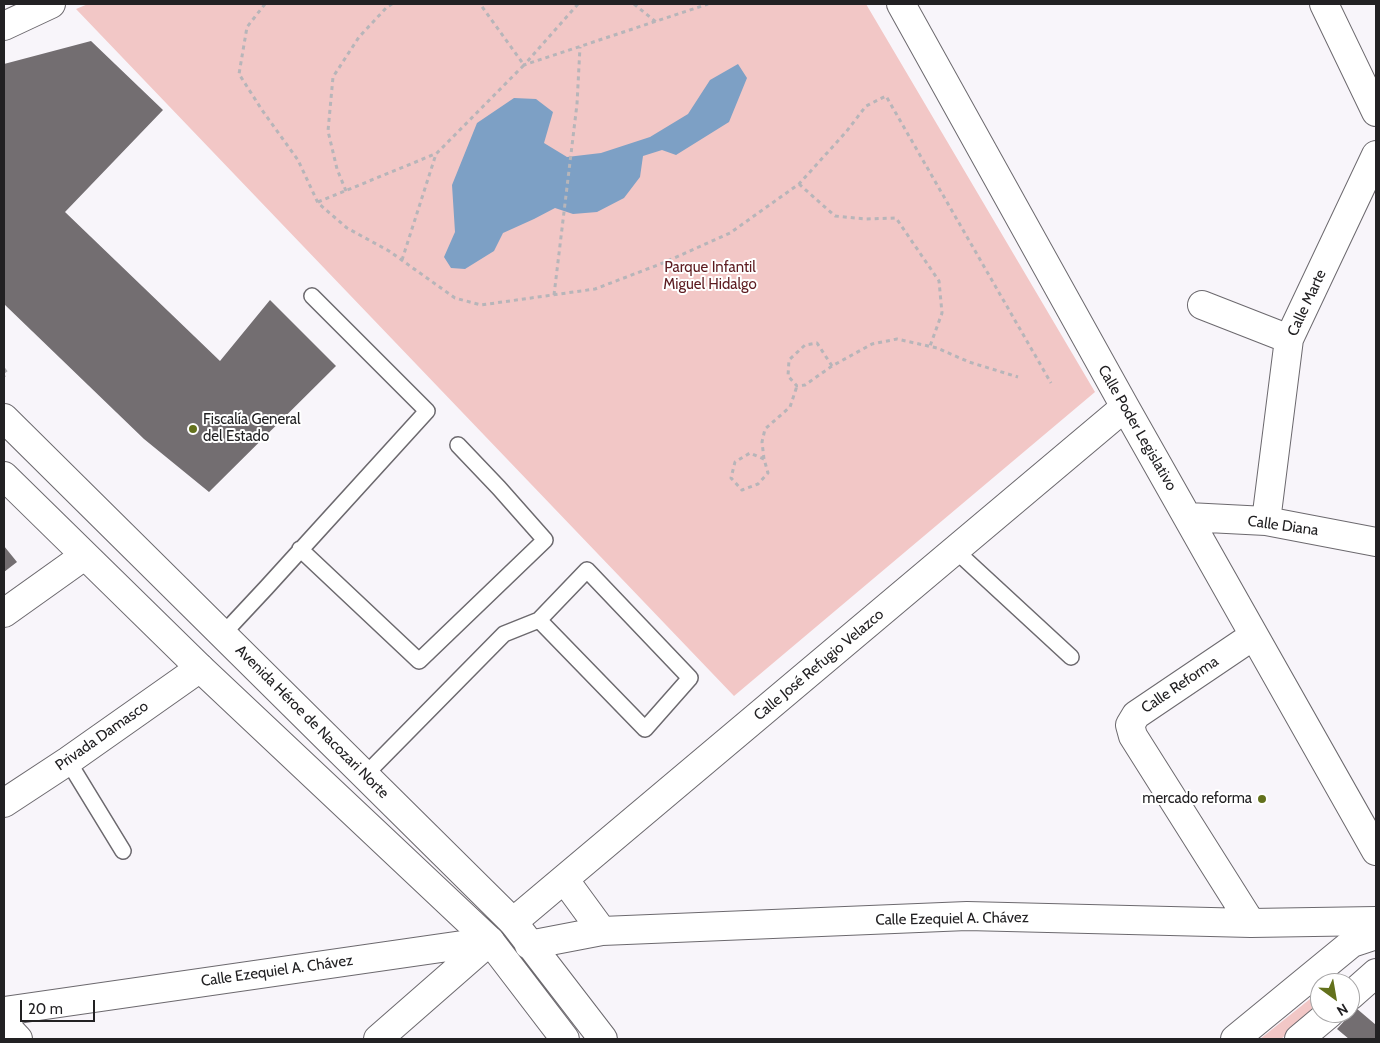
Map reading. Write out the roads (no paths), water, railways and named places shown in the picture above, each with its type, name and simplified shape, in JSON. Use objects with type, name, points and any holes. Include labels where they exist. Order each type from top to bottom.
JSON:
[{"type":"street","points":[[4,26],[51,4]]},
{"type":"street","name":"Calle Poder Legislativo","points":[[902,4],[1253,636],[1376,851]]},
{"type":"street","points":[[1324,4],[1376,112]]},
{"type":"street","name":"Calle Marte","points":[[1266,521],[1289,339],[1376,154]]},
{"type":"street","points":[[1202,305],[1289,339]]},
{"type":"street","name":"Calle José Refugio Velazco","points":[[513,922],[1125,407]]},
{"type":"street","name":"Avenida Héroe de Nacozari Norte","points":[[4,418],[513,922],[603,1039]]},
{"type":"street","points":[[4,476],[200,668],[490,941],[565,1039]]},
{"type":"street","name":"Calle Diana","points":[[1188,518],[1266,521],[1376,542]]},
{"type":"street","points":[[4,613],[84,556]]},
{"type":"street","name":"Calle Reforma","points":[[1251,923],[1133,736],[1130,725],[1136,715],[1253,636]]},
{"type":"street","name":"Privada Damasco","points":[[4,803],[68,761],[200,668]]},
{"type":"street","points":[[564,879],[602,931]]},
{"type":"street","name":"Calle Ezequiel A. Chávez","points":[[529,944],[602,931],[967,916],[1251,923],[1376,921]]},
{"type":"street","points":[[1235,1039],[1352,943],[1376,935]]},
{"type":"street","points":[[378,1039],[490,941]]},
{"type":"street","name":"Calle Ezequiel A. Chávez","points":[[4,1011],[490,941]]},
{"type":"street","points":[[1360,987],[1376,973]]},
{"type":"street","points":[[1299,1039],[1318,1023]]},
{"type":"street","points":[[4,1024],[18,1039]]},
{"type":"lane","points":[[223,634],[427,412],[312,296]]},
{"type":"lane","points":[[300,549],[419,661],[545,540],[458,445]]},
{"type":"lane","points":[[955,550],[1071,657]]},
{"type":"lane","points":[[365,775],[504,634],[539,620],[588,570],[690,678],[645,729],[539,620]]},
{"type":"lane","points":[[68,761],[123,850]]},
{"type":"water","points":[[738,64],[747,78],[729,122],[676,155],[662,150],[643,156],[640,177],[624,198],[597,212],[573,214],[555,208],[503,233],[494,251],[465,269],[451,268],[444,257],[455,232],[452,185],[477,123],[514,98],[536,99],[553,112],[544,143],[567,157],[601,153],[650,137],[688,114],[710,80]]},
{"type":"place","name":"Fiscalía General del Estado","points":[[193,429]]},
{"type":"place","name":"mercado reforma","points":[[1262,799]]},
{"type":"park label","name":"Parque Infantil Miguel Hidalgo","points":[[710,276]]}]
